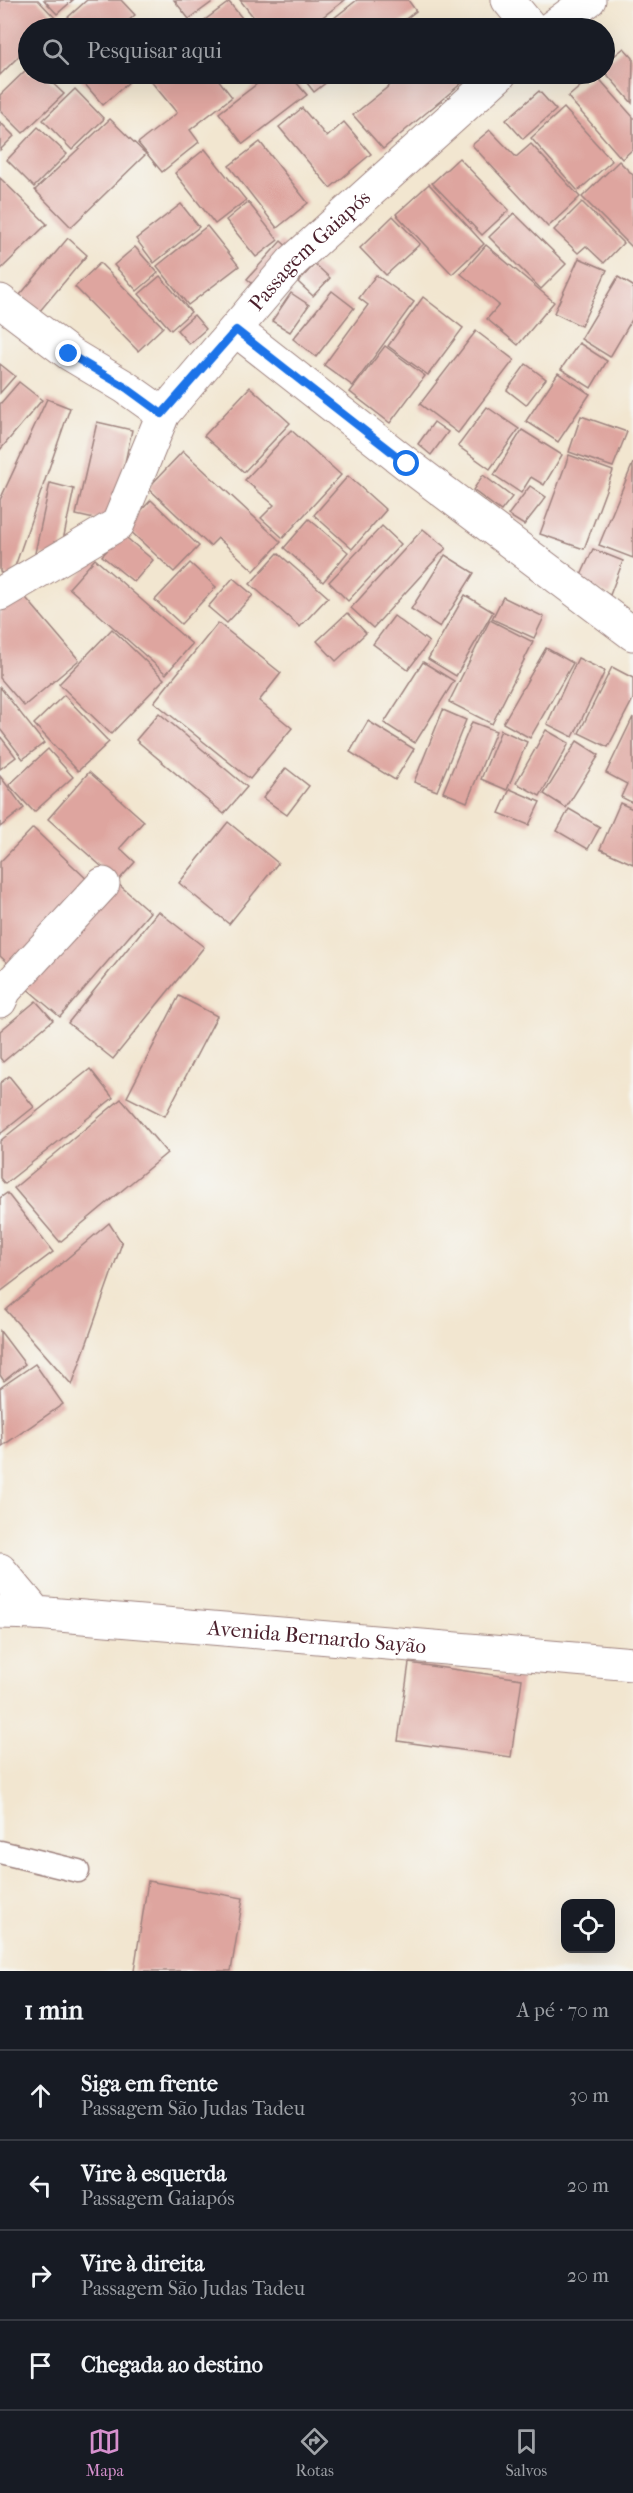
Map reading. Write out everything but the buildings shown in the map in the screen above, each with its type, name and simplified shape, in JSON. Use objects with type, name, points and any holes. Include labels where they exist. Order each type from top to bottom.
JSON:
[{"type":"street","points":[[508,0],[523,18]]},
{"type":"street","points":[[565,18],[589,0]]},
{"type":"street","name":"Passagem Gaiapós","points":[[0,594],[118,524],[162,414],[292,262],[489,84]]},
{"type":"street","points":[[0,301],[69,354],[125,387],[162,414]]},
{"type":"street","points":[[236,330],[407,464],[633,634]]},
{"type":"street","points":[[0,1000],[5,990],[103,884]]},
{"type":"street","points":[[0,1570],[36,1613]]},
{"type":"street","name":"Avenida Bernardo Sayão","points":[[0,1611],[633,1664]]},
{"type":"lane","points":[[0,1852],[78,1871]]},
{"type":"route","points":[[69,354],[125,387],[162,414],[236,330],[407,464]]}]
